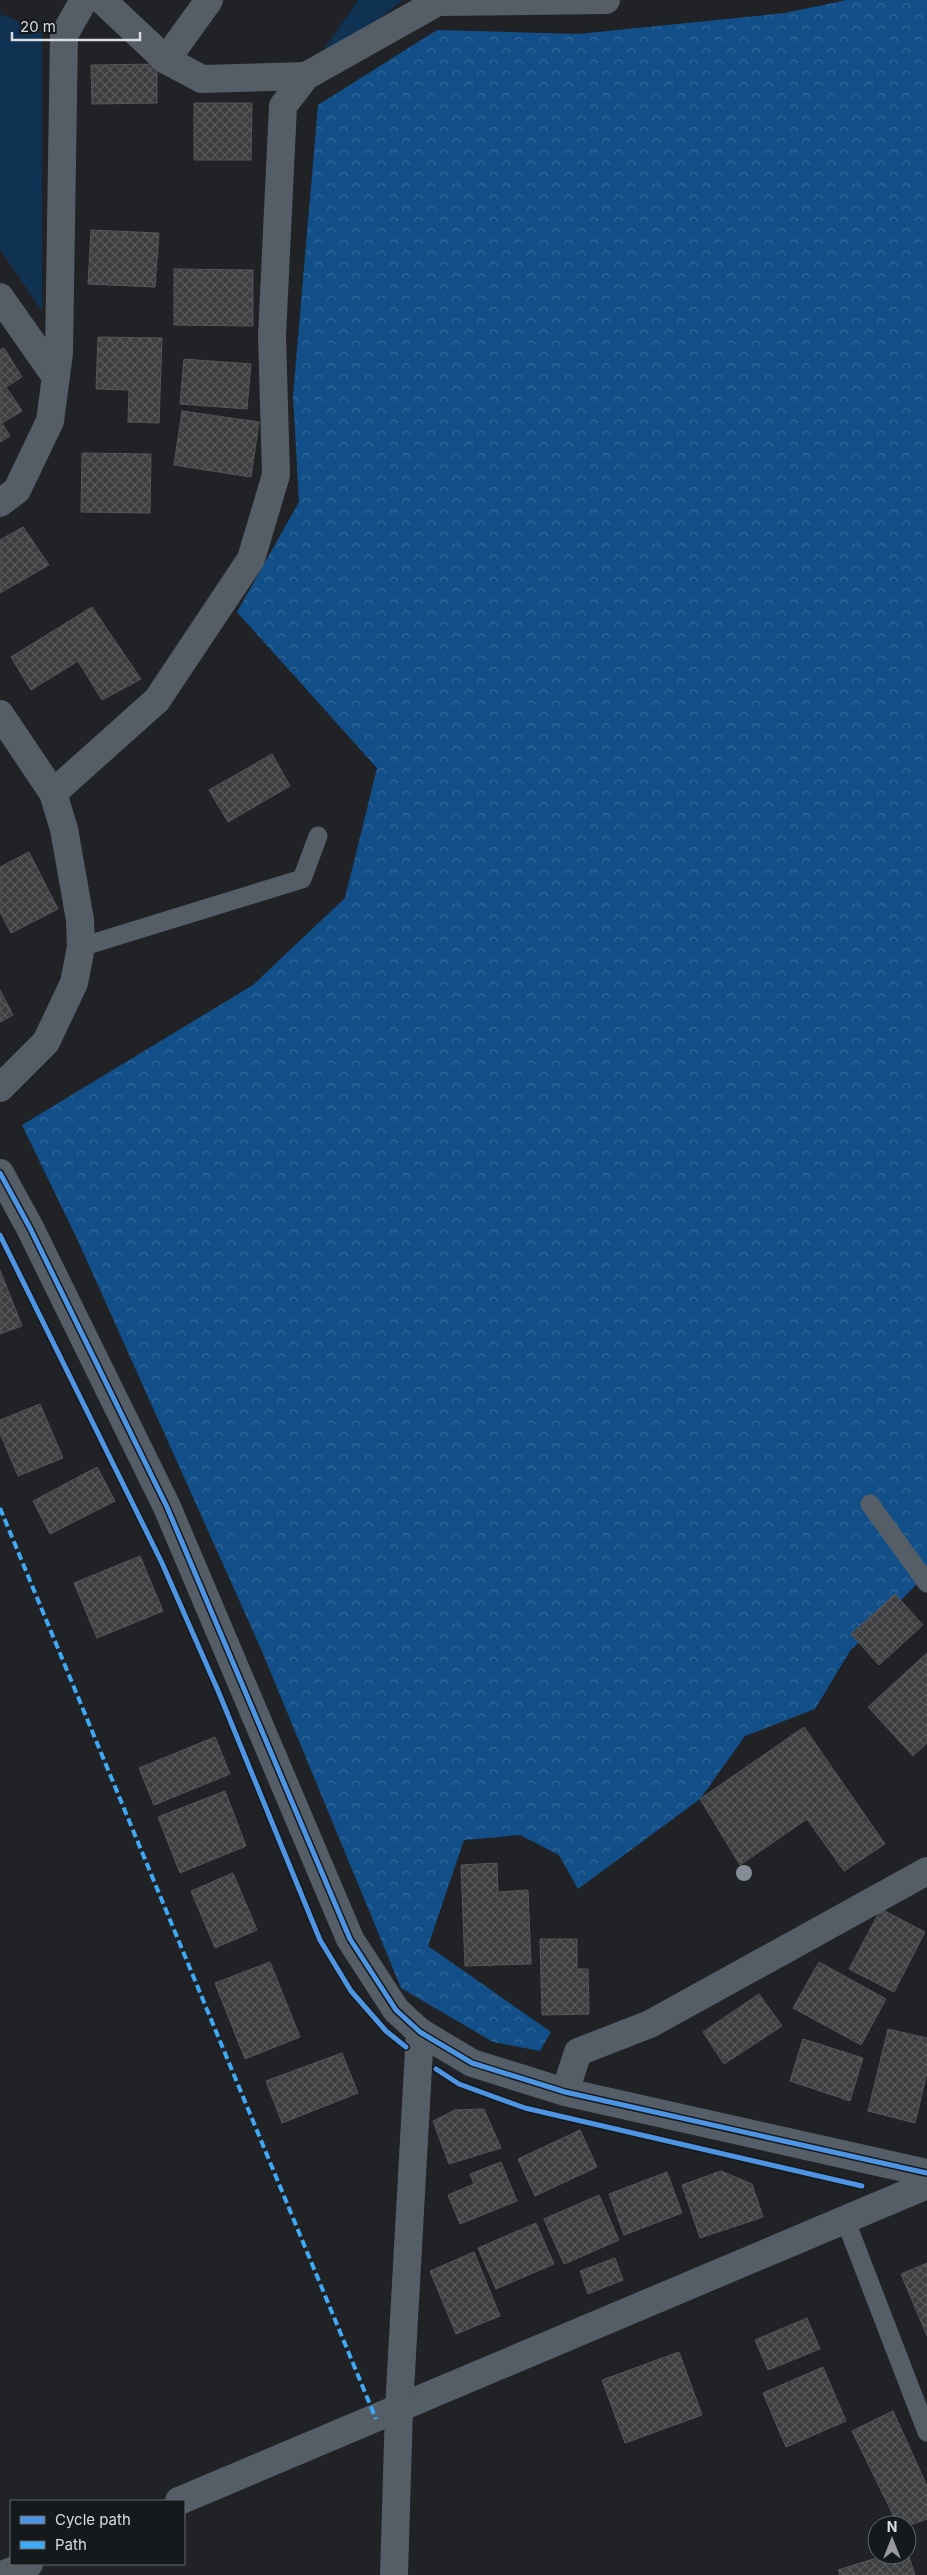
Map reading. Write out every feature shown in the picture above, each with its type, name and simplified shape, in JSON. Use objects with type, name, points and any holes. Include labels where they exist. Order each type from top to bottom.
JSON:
[{"type":"street","points":[[0,503],[17,490],[50,421],[59,353],[64,35],[84,0]]},
{"type":"street","points":[[102,0],[166,60],[202,79],[306,76]]},
{"type":"street","points":[[166,60],[209,0]]},
{"type":"street","points":[[53,793],[158,700],[251,559],[276,475],[272,336],[283,106],[306,76],[440,1],[606,0]]},
{"type":"street","points":[[0,297],[56,377]]},
{"type":"street","points":[[0,714],[53,793],[64,830],[80,920],[81,947],[74,983],[46,1042],[0,1088]]},
{"type":"street","points":[[0,1173],[30,1228],[167,1507],[350,1939],[396,2010],[420,2032],[472,2063],[565,2092],[927,2173]]},
{"type":"street","points":[[565,2092],[578,2052],[650,2024],[927,1871]]},
{"type":"street","points":[[394,2575],[399,2409],[420,2032]]},
{"type":"street","points":[[181,2500],[927,2185]]},
{"type":"street","points":[[2,2575],[27,2565]]},
{"type":"lane","points":[[81,947],[302,879],[318,836]]},
{"type":"lane","points":[[870,1504],[927,1583]]},
{"type":"lane","points":[[845,2219],[927,2432]]},
{"type":"shaded area","points":[[358,0],[403,0],[306,76]]},
{"type":"shaded area","points":[[0,14],[42,31],[42,311],[0,249]]},
{"type":"green space","points":[[847,0],[927,0],[927,1574],[850,1651],[815,1709],[745,1736],[700,1799],[578,1889],[559,1855],[520,1835],[464,1840],[428,1946],[551,2032],[540,2051],[493,2042],[401,1988],[261,1649],[79,1243],[22,1125],[253,985],[345,898],[377,768],[237,612],[299,502],[293,396],[318,105],[437,30],[578,34],[785,13]]},
{"type":"building","points":[[157,64],[157,103],[92,104],[91,65]]},
{"type":"building","points":[[194,103],[252,103],[251,160],[194,160]]},
{"type":"building","points":[[91,230],[159,233],[155,287],[88,284]]},
{"type":"building","points":[[174,269],[253,270],[253,326],[174,325]]},
{"type":"building","points":[[98,337],[162,338],[159,423],[128,422],[129,390],[96,389]]},
{"type":"building","points":[[4,348],[22,377],[6,387],[22,411],[2,423],[10,436],[0,442],[0,350]]},
{"type":"building","points":[[184,359],[251,364],[247,409],[180,404]]},
{"type":"building","points":[[182,411],[259,422],[251,477],[174,465]]},
{"type":"building","points":[[82,453],[151,454],[150,513],[81,512]]},
{"type":"building","points":[[23,527],[49,565],[0,593],[0,540]]},
{"type":"building","points":[[92,607],[141,679],[102,700],[78,661],[31,690],[11,657]]},
{"type":"building","points":[[272,754],[290,786],[228,822],[209,790]]},
{"type":"building","points":[[29,852],[58,909],[11,933],[0,912],[0,867]]},
{"type":"building","points":[[0,990],[13,1015],[0,1022]]},
{"type":"building","points":[[0,1270],[22,1326],[0,1334]]},
{"type":"building","points":[[40,1404],[63,1458],[18,1476],[0,1433],[0,1420]]},
{"type":"building","points":[[97,1467],[115,1501],[50,1534],[33,1501]]},
{"type":"building","points":[[140,1556],[163,1611],[97,1638],[74,1583]]},
{"type":"building","points":[[895,1594],[923,1625],[879,1665],[851,1634]]},
{"type":"building","points":[[927,1653],[927,1743],[913,1756],[868,1707]]},
{"type":"building","points":[[804,1727],[885,1844],[844,1871],[807,1819],[740,1865],[700,1799]]},
{"type":"building","points":[[215,1737],[230,1774],[154,1805],[139,1768]]},
{"type":"building","points":[[225,1791],[246,1846],[180,1873],[158,1817]]},
{"type":"building","points":[[497,1863],[498,1892],[528,1890],[531,1964],[465,1966],[461,1865]]},
{"type":"building","points":[[233,1873],[257,1930],[215,1948],[191,1891]]},
{"type":"building","points":[[881,1909],[925,1932],[894,1992],[849,1969]]},
{"type":"building","points":[[540,1939],[577,1939],[577,1969],[588,1969],[589,2014],[542,2015]]},
{"type":"building","points":[[270,1962],[300,2037],[245,2059],[215,1983]]},
{"type":"building","points":[[819,1962],[886,1999],[861,2045],[793,2008]]},
{"type":"building","points":[[759,1994],[782,2026],[724,2064],[703,2032]]},
{"type":"building","points":[[888,2029],[927,2038],[927,2073],[915,2123],[868,2111]]},
{"type":"building","points":[[803,2039],[863,2058],[850,2101],[790,2081]]},
{"type":"building","points":[[342,2053],[358,2093],[282,2123],[266,2081]]},
{"type":"building","points":[[484,2109],[501,2148],[449,2164],[433,2121],[455,2110]]},
{"type":"building","points":[[580,2130],[597,2167],[535,2196],[518,2159]]},
{"type":"building","points":[[501,2162],[517,2201],[460,2224],[448,2195],[474,2184],[470,2174]]},
{"type":"building","points":[[721,2171],[752,2184],[763,2217],[700,2238],[682,2185]]},
{"type":"building","points":[[667,2172],[682,2213],[624,2235],[609,2194]]},
{"type":"building","points":[[599,2195],[619,2240],[564,2264],[544,2219]]},
{"type":"building","points":[[536,2223],[554,2264],[496,2289],[478,2248]]},
{"type":"building","points":[[474,2252],[500,2316],[456,2334],[430,2271]]},
{"type":"building","points":[[615,2258],[623,2280],[588,2294],[580,2271]]},
{"type":"building","points":[[927,2263],[927,2336],[901,2274]]},
{"type":"building","points":[[807,2318],[820,2349],[768,2370],[755,2340]]},
{"type":"building","points":[[679,2352],[702,2415],[625,2443],[602,2380]]},
{"type":"building","points":[[823,2367],[846,2421],[786,2447],[763,2393]]},
{"type":"building","points":[[893,2411],[927,2486],[927,2519],[917,2522],[917,2515],[893,2515],[852,2431]]},
{"type":"building","points":[[867,2561],[867,2565],[912,2565],[915,2575],[840,2575],[838,2570]]},
{"type":"marked path","points":[[0,1508],[376,2419]]},
{"type":"cycle path","points":[[0,1173],[30,1228],[167,1507],[350,1939],[396,2010],[420,2032],[472,2063],[565,2092],[927,2173]]},
{"type":"cycle path","points":[[0,1235],[162,1563],[219,1693],[320,1940],[351,1991],[386,2031],[406,2047]]},
{"type":"cycle path","points":[[436,2069],[459,2084],[525,2108],[862,2186]]}]
